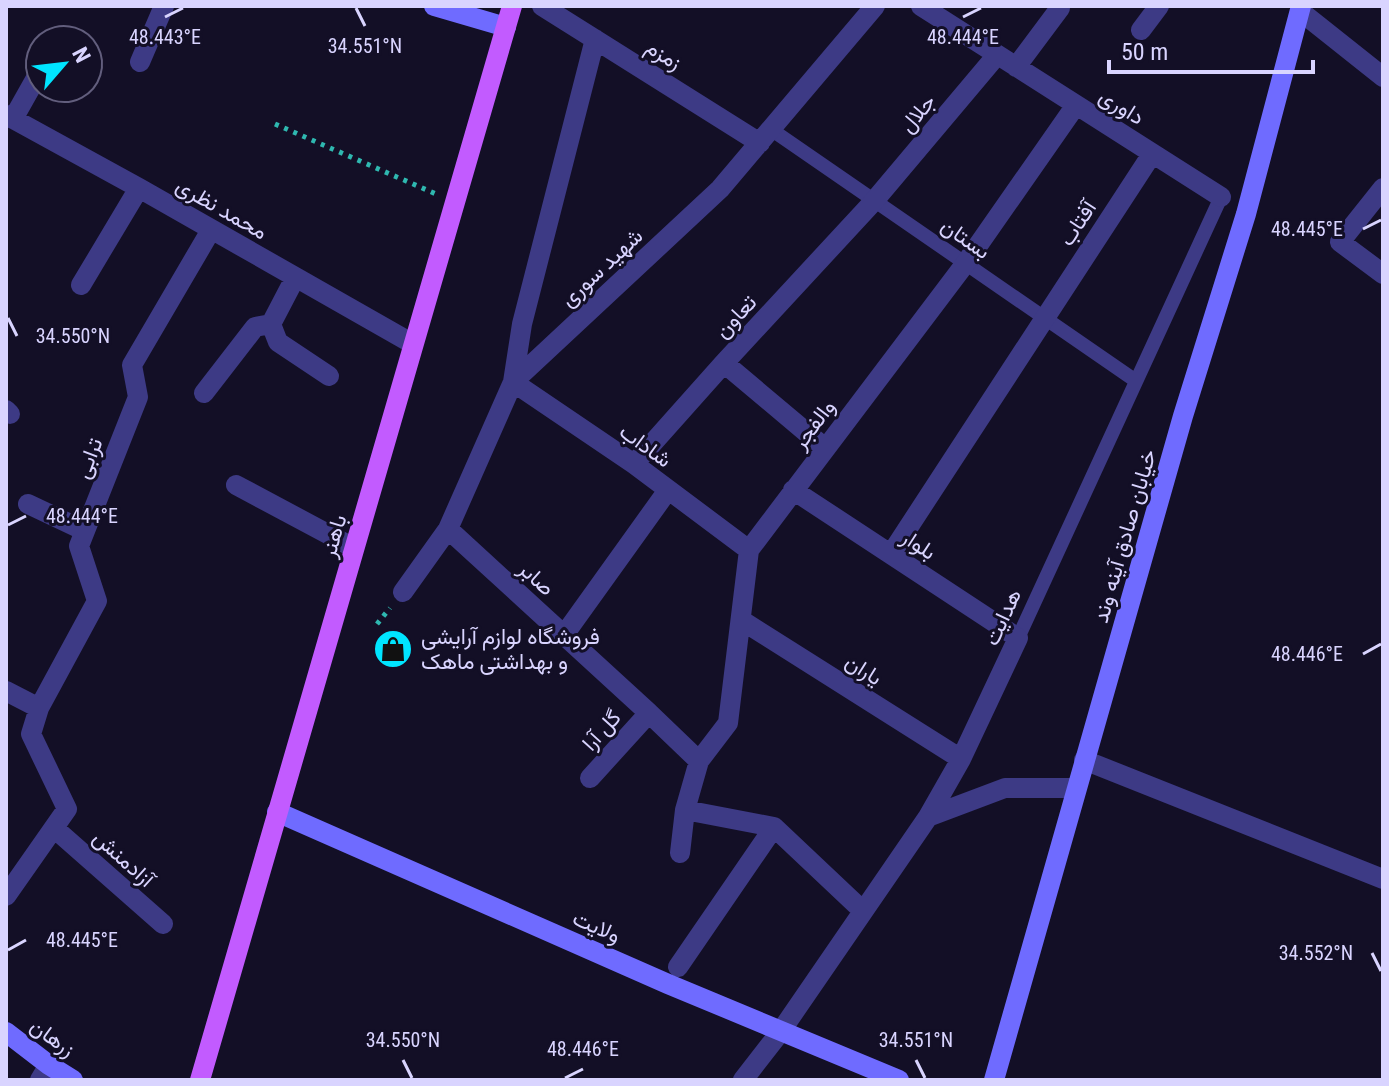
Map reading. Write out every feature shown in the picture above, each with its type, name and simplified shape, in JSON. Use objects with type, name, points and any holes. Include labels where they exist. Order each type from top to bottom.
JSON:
[{"type":"main road","points":[[434,6],[506,27]]},
{"type":"main road","name":"باهنر","points":[[200,1080],[512,6]]},
{"type":"main road","name":"خیابان صادق آینه وند","points":[[1000,1079],[1076,788],[1183,416],[1246,214],[1300,8]]},
{"type":"main road","name":"ولایت","points":[[277,812],[668,984],[899,1080]]},
{"type":"main road","name":"زرهان","points":[[6,1032],[45,1072],[73,1080]]},
{"type":"street","points":[[140,62],[164,6]]},
{"type":"street","name":"زمزم","points":[[542,6],[766,137]]},
{"type":"street","name":"شهید سوری","points":[[403,592],[448,529],[513,382],[720,189],[875,6]]},
{"type":"street","name":"داوری","points":[[921,6],[1221,197]]},
{"type":"street","points":[[1141,30],[1159,6]]},
{"type":"street","points":[[1016,67],[1060,8]]},
{"type":"street","points":[[1300,8],[1383,77]]},
{"type":"street","points":[[513,382],[522,324],[595,39]]},
{"type":"street","name":"جلال","points":[[874,201],[997,55]]},
{"type":"street","points":[[9,117],[24,95]]},
{"type":"street","name":"والفجر","points":[[680,853],[685,810],[699,761],[728,723],[749,550],[965,264],[1076,105]]},
{"type":"street","name":"محمد نظری","points":[[9,117],[413,344]]},
{"type":"street","name":"آفتاب","points":[[891,554],[1152,154]]},
{"type":"street","points":[[81,285],[139,188]]},
{"type":"street","points":[[1383,188],[1340,242],[1383,274]]},
{"type":"street","name":"تعاون","points":[[634,464],[874,201]]},
{"type":"street","name":"ترابی","points":[[39,708],[97,601],[79,546],[138,397],[132,365],[211,230]]},
{"type":"street","points":[[295,278],[271,324],[278,342],[329,376]]},
{"type":"street","points":[[204,393],[255,327],[271,324]]},
{"type":"street","points":[[724,363],[825,448]]},
{"type":"street","name":"شاداب","points":[[513,382],[634,464],[749,550]]},
{"type":"street","points":[[236,485],[354,548]]},
{"type":"street","points":[[564,635],[668,490]]},
{"type":"street","name":"بلوار","points":[[793,490],[1018,638]]},
{"type":"street","points":[[28,504],[85,531]]},
{"type":"street","name":"صابر","points":[[448,529],[699,761]]},
{"type":"street","name":"یاران","points":[[741,620],[961,759]]},
{"type":"street","name":"هدایت","points":[[743,1080],[781,1031],[928,817],[961,759],[1018,638]]},
{"type":"street","points":[[6,691],[39,708],[31,734],[67,809],[6,896]]},
{"type":"street","name":"گل آرا","points":[[590,778],[649,713]]},
{"type":"street","points":[[1084,760],[1383,879]]},
{"type":"street","points":[[928,817],[1005,788],[1076,788]]},
{"type":"street","points":[[685,810],[774,827],[863,911]]},
{"type":"street","points":[[678,967],[774,827]]},
{"type":"street","name":"آزادمنش","points":[[54,828],[163,924]]},
{"type":"lane","name":"بستان","points":[[766,137],[874,201],[1136,381]]},
{"type":"lane","name":"هدایت","points":[[1018,638],[1221,197]]},
{"type":"path","points":[[275,124],[455,202]]},
{"type":"place","name":"فروشگاه لوازم آرایشی و بهداشتی ماهک","points":[[393,649]]}]
